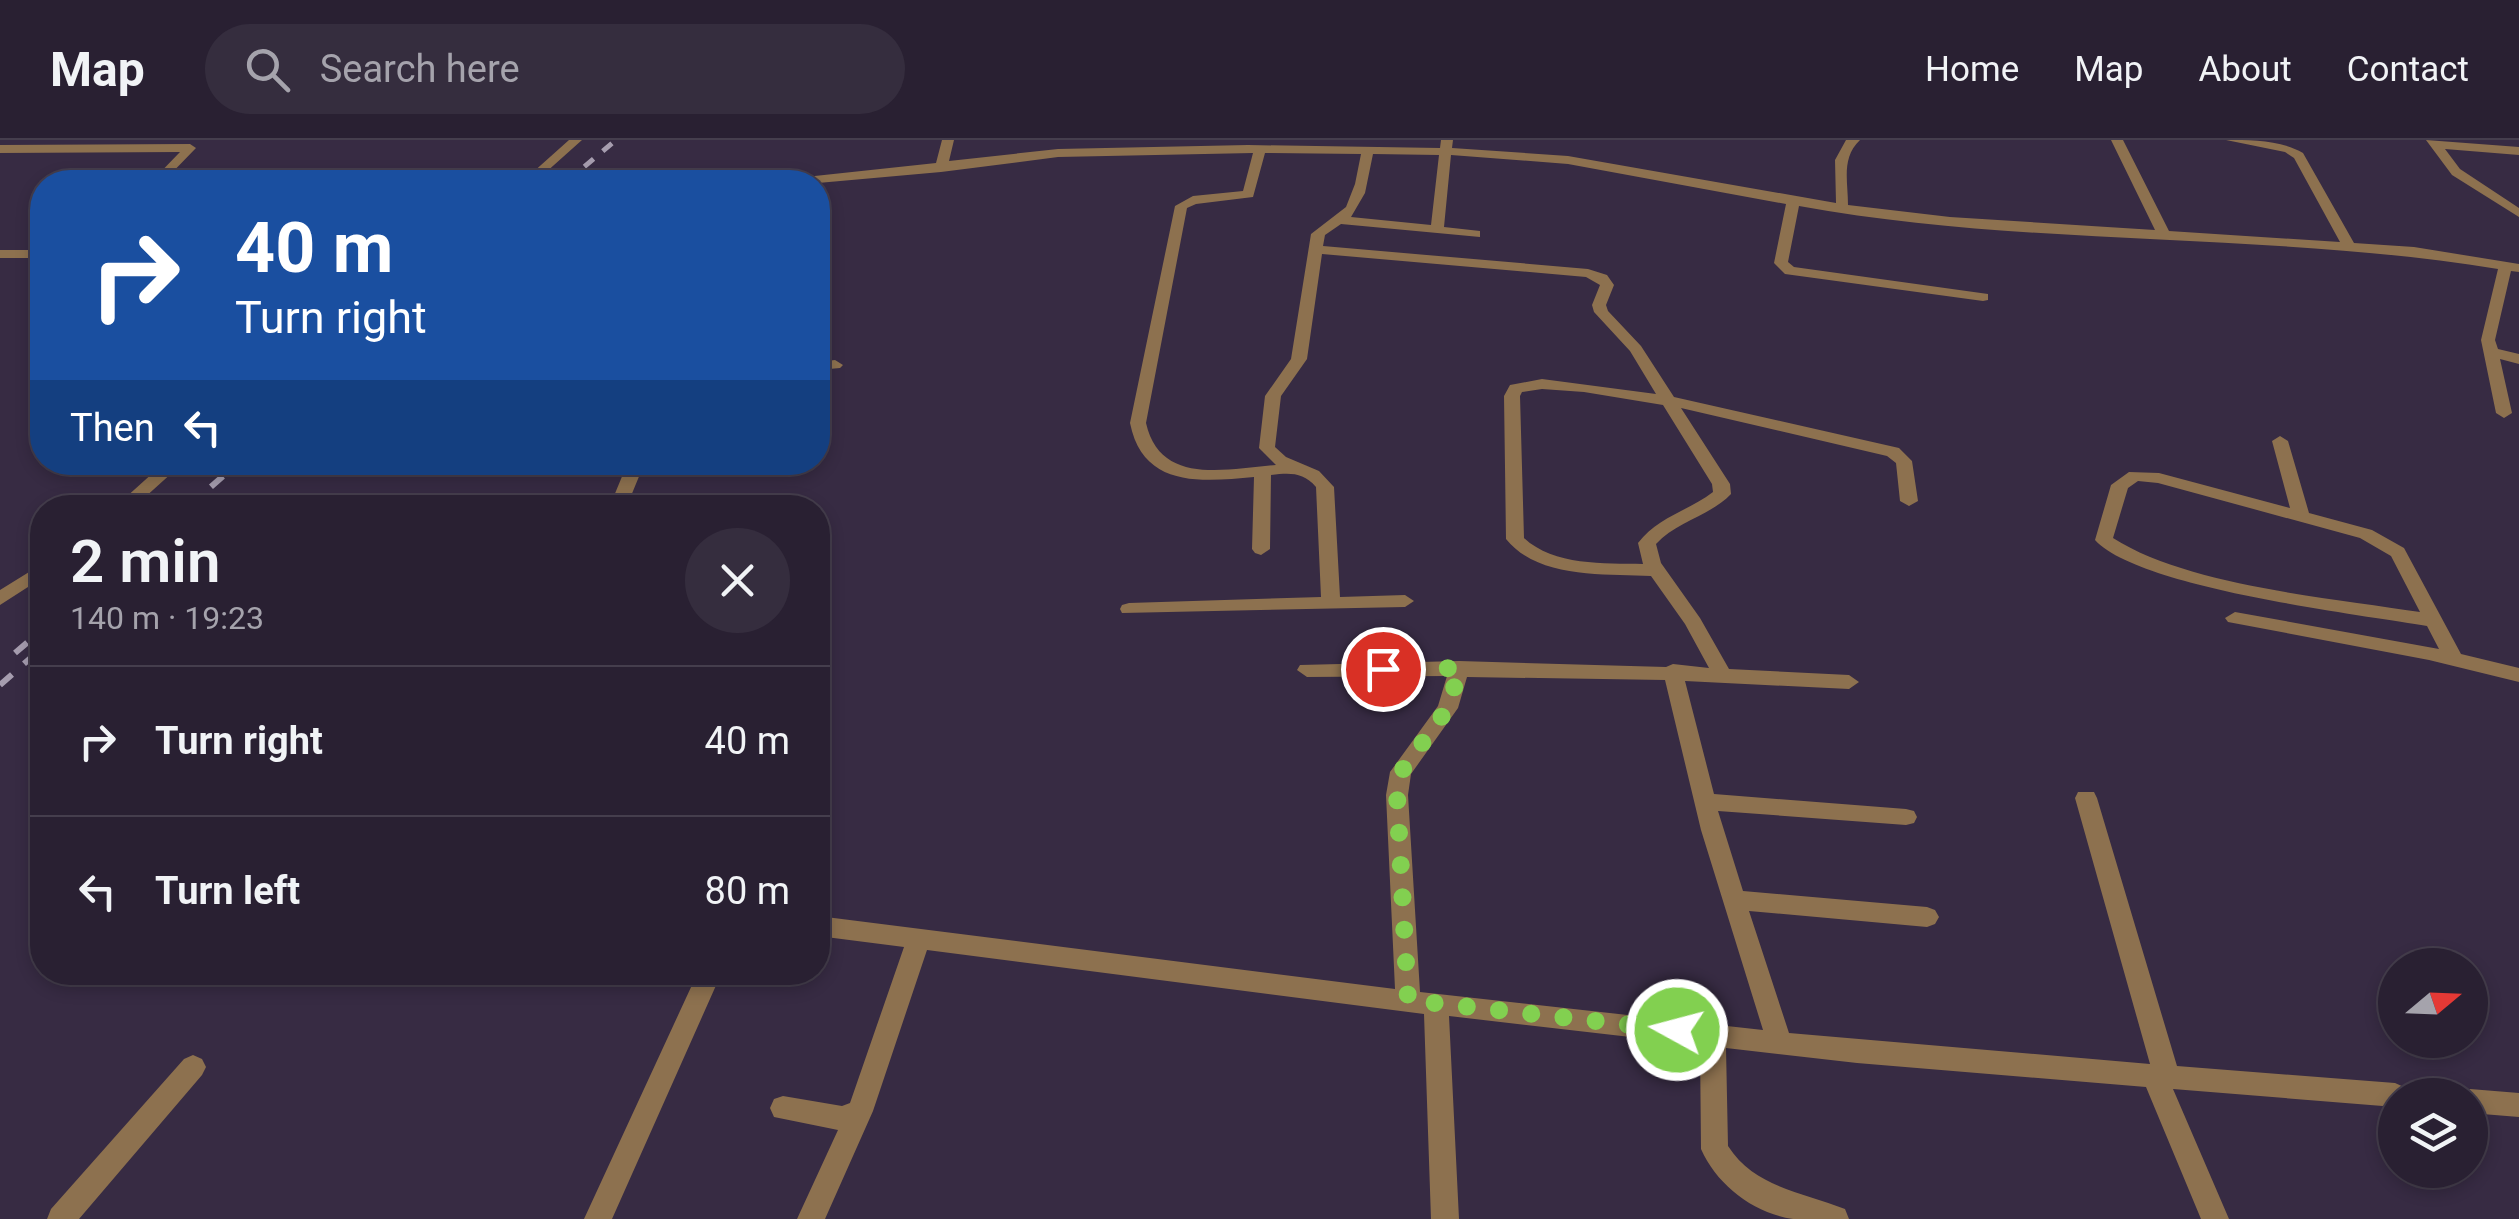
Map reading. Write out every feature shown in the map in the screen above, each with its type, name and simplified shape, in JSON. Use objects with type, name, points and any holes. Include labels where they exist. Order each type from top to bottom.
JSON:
[{"type":"street","points":[[542,170],[576,140]]},
{"type":"street","points":[[941,168],[948,140]]},
{"type":"street","points":[[1842,208],[1844,185],[1839,155],[1854,140]]},
{"type":"street","points":[[2117,140],[2164,235]]},
{"type":"street","points":[[2232,140],[2288,149],[2299,156],[2350,247]]},
{"type":"street","points":[[2432,142],[2519,152]]},
{"type":"street","points":[[2432,142],[2456,172],[2518,213]]},
{"type":"street","points":[[830,179],[1058,153],[1243,144],[1260,149],[1368,150],[1448,145],[1568,160],[1793,202],[1950,221],[2448,254],[2513,267],[2488,340],[2504,413]]},
{"type":"street","points":[[1437,230],[1448,145]]},
{"type":"street","points":[[0,150],[190,148],[169,170]]},
{"type":"street","points":[[1260,149],[1249,194],[1193,200],[1181,206],[1176,216],[1138,423],[1152,458],[1160,466],[1188,473],[1295,468]]},
{"type":"street","points":[[1332,604],[1325,487],[1317,476],[1272,456],[1267,448],[1268,433],[1273,396],[1299,359],[1314,249],[1322,228],[1339,220],[1352,206],[1368,150]]},
{"type":"street","points":[[1793,202],[1781,262],[1790,271],[1984,297]]},
{"type":"street","points":[[1339,220],[1475,234]]},
{"type":"street","points":[[1314,249],[1602,278],[1607,285],[1599,305],[1601,312],[1629,340],[1721,484],[1722,494],[1654,533],[1647,543],[1658,571],[1722,674]]},
{"type":"street","points":[[0,254],[30,254]]},
{"type":"street","points":[[2490,352],[2519,359]]},
{"type":"street","points":[[830,365],[835,364]]},
{"type":"street","points":[[1658,571],[1552,560],[1520,546],[1515,539],[1512,396],[1521,385],[1671,401],[1892,452],[1904,461],[1909,501]]},
{"type":"street","points":[[2280,441],[2301,516]]},
{"type":"street","points":[[1261,549],[1263,471]]},
{"type":"street","points":[[137,495],[161,475]]},
{"type":"street","points":[[2434,620],[2259,590],[2123,555],[2104,540],[2120,484],[2135,476],[2159,478],[2366,534],[2391,545],[2434,620],[2454,659]]},
{"type":"street","points":[[0,599],[30,578]]},
{"type":"street","points":[[1129,609],[1405,600]]},
{"type":"street","points":[[2235,618],[2519,675]]},
{"type":"street","points":[[1408,1000],[1397,795],[1401,772],[1448,708],[1460,668]]},
{"type":"street","points":[[1306,670],[1673,671],[1849,682]]},
{"type":"street","points":[[1673,671],[1706,802],[1778,1042]]},
{"type":"street","points":[[2086,798],[2160,1077],[2215,1219]]},
{"type":"street","points":[[1706,802],[1906,818]]},
{"type":"street","points":[[1734,900],[1927,917]]},
{"type":"street","points":[[830,928],[1436,1004],[1778,1042],[2378,1095]]},
{"type":"street","points":[[811,1219],[860,1112],[920,939]]},
{"type":"street","points":[[598,1219],[704,985]]},
{"type":"street","points":[[1436,1004],[1445,1219]]},
{"type":"street","points":[[1713,1034],[1715,1148],[1722,1164],[1733,1179],[1752,1189],[1835,1219]]},
{"type":"street","points":[[61,1219],[193,1067]]},
{"type":"street","points":[[2488,1103],[2519,1106]]},
{"type":"street","points":[[783,1108],[844,1118],[860,1112]]},
{"type":"railway","points":[[580,170],[616,140]]},
{"type":"railway","points":[[202,495],[224,475]]},
{"type":"railway","points":[[15,653],[30,640]]},
{"type":"railway","points":[[0,685],[30,659]]},
{"type":"route","points":[[1383,669],[1460,668],[1448,708],[1401,772],[1397,795],[1408,1000],[1677,1030]]}]
